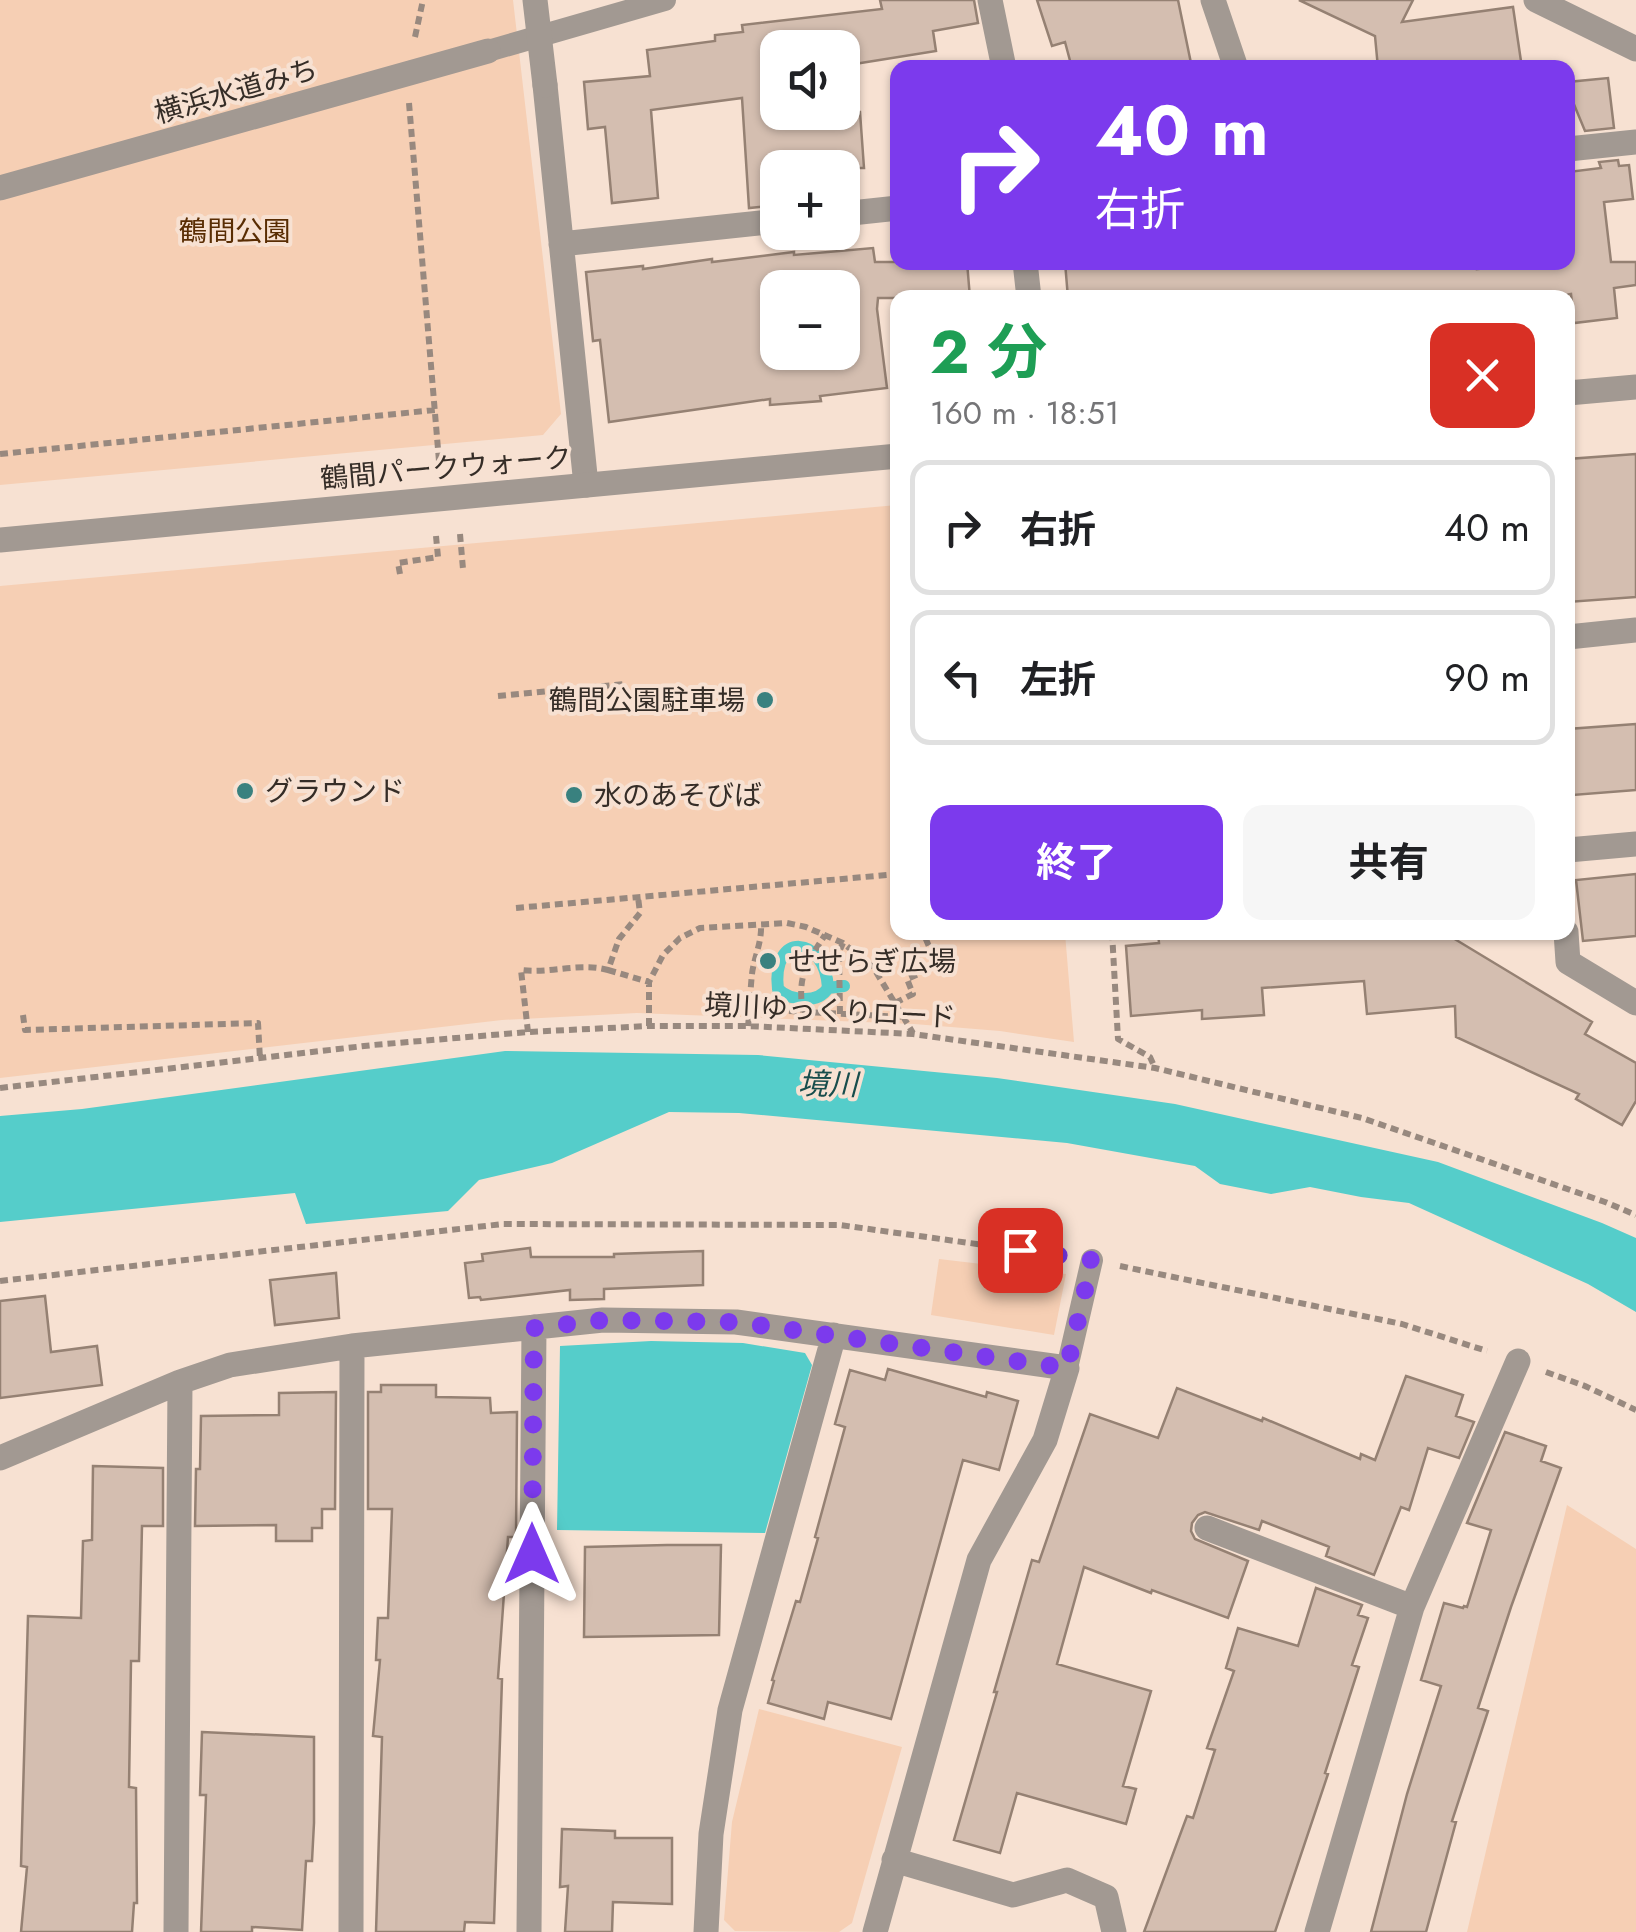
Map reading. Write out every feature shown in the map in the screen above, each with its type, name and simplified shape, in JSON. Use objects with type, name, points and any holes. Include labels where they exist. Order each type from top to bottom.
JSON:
[{"type":"street","points":[[535,0],[586,484]]},
{"type":"street","points":[[990,0],[1002,60]]},
{"type":"street","points":[[1214,0],[1233,60]]},
{"type":"street","points":[[1536,0],[1636,49]]},
{"type":"street","name":"横浜水道みち","points":[[0,188],[488,50]]},
{"type":"street","points":[[1575,148],[1636,142]]},
{"type":"street","points":[[860,212],[890,209]]},
{"type":"street","points":[[561,244],[760,223]]},
{"type":"street","points":[[1575,393],[1636,387]]},
{"type":"street","name":"鶴間パークウォーク","points":[[0,540],[890,457]]},
{"type":"street","points":[[1575,636],[1636,630]]},
{"type":"street","points":[[1575,849],[1636,844]]},
{"type":"street","points":[[1567,940],[1568,962],[1636,1004]]},
{"type":"street","points":[[0,1458],[230,1365],[352,1346],[604,1320],[736,1322],[1067,1368],[1045,1440],[979,1560],[875,1932]]},
{"type":"street","points":[[529,1932],[534,1328]]},
{"type":"street","points":[[706,1932],[711,1834],[730,1710],[834,1335]]},
{"type":"street","points":[[351,1932],[352,1346]]},
{"type":"street","points":[[1317,1932],[1412,1607],[1518,1361]]},
{"type":"street","points":[[176,1932],[180,1382]]},
{"type":"street","points":[[1207,1528],[1412,1607]]},
{"type":"street","points":[[894,1860],[1013,1895],[1067,1880],[1106,1896],[1114,1932]]},
{"type":"lane","points":[[488,50],[666,0]]},
{"type":"lane","points":[[1067,1368],[1092,1260]]},
{"type":"path","points":[[425,2],[407,74],[440,461]]},
{"type":"path","points":[[0,454],[435,410]]},
{"type":"path","points":[[460,534],[463,569]]},
{"type":"path","points":[[400,574],[398,562],[438,557],[436,536]]},
{"type":"path","points":[[498,696],[625,684]]},
{"type":"path","points":[[516,908],[890,875]]},
{"type":"path","points":[[608,970],[619,939],[640,913],[638,897]]},
{"type":"path","points":[[649,1026],[649,982],[663,956],[680,938],[700,928],[787,923],[842,943],[872,967],[913,1034]]},
{"type":"path","points":[[748,1026],[761,924]]},
{"type":"path","points":[[803,1012],[799,989],[825,935]]},
{"type":"path","points":[[895,1003],[913,994],[906,979],[937,966],[926,940]]},
{"type":"path","points":[[1112,940],[1118,1039],[1150,1057],[1154,1068]]},
{"type":"path","points":[[840,1014],[842,943]]},
{"type":"path","points":[[528,1032],[521,970],[595,966],[649,982]]},
{"type":"path","points":[[750,1009],[903,1017]]},
{"type":"path","points":[[23,1015],[25,1030],[258,1023],[260,1059]]},
{"type":"path","name":"境川ゆっくりロード","points":[[0,1088],[528,1032],[748,1026],[913,1034],[1154,1068],[1362,1118],[1636,1215]]},
{"type":"path","points":[[0,1281],[503,1224],[840,1225],[1092,1260],[1402,1324],[1518,1361],[1636,1410]]},
{"type":"green space","name":"鶴間公園","points":[[0,0],[513,0],[561,414],[543,435],[0,485]]},
{"type":"green space","points":[[890,506],[890,940],[1066,940],[1074,1042],[914,1024],[637,1013],[502,1020],[0,1078],[0,586]]},
{"type":"green space","points":[[939,1259],[1066,1274],[1054,1335],[931,1315]]},
{"type":"green space","points":[[1567,1505],[1636,1549],[1636,1932],[1467,1932]]},
{"type":"green space","points":[[759,1709],[902,1747],[852,1923],[839,1932],[735,1931],[724,1920],[732,1822]]},
{"type":"water","name":"境川","points":[[505,1051],[758,1055],[997,1078],[1175,1104],[1438,1162],[1636,1238],[1636,1312],[1588,1284],[1409,1203],[1310,1187],[1271,1194],[1220,1184],[1195,1166],[1067,1143],[739,1113],[669,1112],[552,1163],[479,1180],[448,1211],[306,1224],[295,1193],[0,1222],[0,1116],[82,1109]]},
{"type":"water","points":[[651,1341],[743,1343],[805,1353],[812,1365],[765,1533],[557,1530],[560,1346]]},
{"type":"building","points":[[880,0],[974,0],[978,23],[933,31],[936,51],[860,63],[860,30],[760,30],[760,130],[860,130],[860,112],[864,168],[860,168],[860,150],[760,150],[760,207],[749,208],[742,98],[651,110],[658,198],[612,203],[605,127],[588,129],[584,82],[650,76],[647,50],[715,41],[715,35],[743,32],[742,25],[882,9]]},
{"type":"building","points":[[1037,0],[1178,0],[1190,60],[1070,60],[1065,42],[1052,46]]},
{"type":"building","points":[[1299,0],[1413,0],[1402,22],[1513,7],[1521,60],[1377,60],[1375,36]]},
{"type":"building","points":[[1608,78],[1614,128],[1585,131],[1575,107],[1575,81]]},
{"type":"building","points":[[1618,160],[1619,166],[1629,165],[1633,199],[1604,202],[1611,262],[1636,262],[1636,285],[1614,288],[1617,318],[1575,323],[1575,290],[1067,290],[1066,270],[1575,270],[1575,171],[1601,168],[1599,162]]},
{"type":"building","points":[[873,248],[875,262],[890,262],[890,270],[968,270],[969,290],[890,290],[890,298],[878,298],[887,388],[820,396],[821,401],[770,405],[770,399],[609,422],[600,340],[593,341],[586,272]]},
{"type":"building","points":[[1636,454],[1636,597],[1575,601],[1575,458]]},
{"type":"building","points":[[1636,724],[1636,790],[1575,795],[1575,728]]},
{"type":"building","points":[[1636,874],[1636,936],[1583,941],[1576,880]]},
{"type":"building","points":[[1159,940],[1456,940],[1592,1022],[1585,1034],[1636,1063],[1636,1101],[1622,1125],[1576,1099],[1579,1094],[1456,1037],[1455,1006],[1367,1014],[1364,981],[1262,988],[1264,1015],[1202,1019],[1202,1010],[1131,1016],[1126,946]]},
{"type":"building","points":[[530,1248],[531,1257],[703,1251],[703,1285],[604,1289],[604,1299],[570,1300],[570,1290],[469,1298],[465,1263],[483,1261],[482,1254]]},
{"type":"building","points":[[336,1273],[339,1318],[275,1325],[270,1280]]},
{"type":"building","points":[[45,1296],[51,1352],[97,1346],[102,1385],[0,1398],[0,1301]]},
{"type":"building","points":[[888,1369],[986,1397],[987,1392],[1018,1401],[999,1470],[963,1460],[891,1719],[828,1702],[824,1719],[768,1703],[772,1680],[818,1538],[815,1537],[845,1427],[835,1424],[850,1370],[885,1380]]},
{"type":"building","points":[[1406,1376],[1463,1395],[1456,1416],[1474,1422],[1459,1458],[1428,1448],[1409,1510],[1401,1507],[1374,1575],[1326,1556],[1327,1546],[1262,1521],[1259,1530],[1205,1512],[1192,1523],[1195,1539],[1248,1561],[1228,1618],[1084,1567],[1057,1664],[1151,1691],[1123,1786],[1136,1789],[1126,1824],[1017,1793],[1000,1853],[954,1840],[1032,1560],[1039,1562],[1090,1414],[1158,1438],[1177,1388],[1262,1421],[1263,1418],[1360,1459],[1361,1454],[1375,1460]]},
{"type":"building","points":[[381,1385],[436,1385],[436,1397],[490,1398],[491,1413],[517,1412],[516,1537],[508,1537],[498,1678],[502,1679],[494,1923],[465,1922],[464,1932],[376,1932],[382,1737],[373,1736],[380,1660],[376,1660],[378,1618],[388,1618],[392,1509],[368,1509],[368,1392],[381,1392]]},
{"type":"building","points":[[336,1392],[335,1509],[322,1509],[322,1528],[312,1528],[312,1541],[276,1541],[276,1525],[195,1526],[201,1416],[279,1415],[279,1393]]},
{"type":"building","points":[[1505,1432],[1546,1446],[1541,1461],[1561,1468],[1478,1708],[1488,1711],[1452,1821],[1456,1822],[1426,1932],[1371,1932],[1407,1794],[1441,1686],[1421,1680],[1444,1603],[1467,1607],[1491,1530],[1467,1523]]},
{"type":"building","points":[[93,1466],[163,1468],[163,1526],[142,1526],[139,1661],[131,1661],[129,1787],[136,1788],[137,1903],[132,1932],[21,1932],[27,1867],[21,1866],[28,1616],[81,1618],[83,1541],[92,1540]]},
{"type":"building","points":[[721,1545],[719,1635],[584,1637],[585,1547]]},
{"type":"building","points":[[1316,1588],[1362,1605],[1358,1615],[1368,1618],[1352,1665],[1359,1667],[1325,1773],[1328,1774],[1275,1932],[1144,1932],[1187,1816],[1193,1818],[1215,1750],[1207,1748],[1234,1671],[1226,1668],[1238,1628],[1298,1646]]},
{"type":"building","points":[[202,1732],[314,1737],[312,1861],[306,1861],[302,1930],[252,1927],[252,1932],[201,1932],[206,1795],[200,1795]]},
{"type":"building","points":[[562,1829],[615,1831],[615,1838],[672,1838],[672,1904],[613,1902],[612,1932],[565,1932],[568,1886],[560,1887]]},
{"type":"waterway","points":[[828,988],[825,970],[809,950],[790,949],[782,957],[778,989],[789,996],[811,999],[828,988],[844,986]]},
{"type":"place","name":"鶴間公園駐車場","points":[[765,700]]},
{"type":"place","name":"グラウンド","points":[[245,791]]},
{"type":"place","name":"水のあそびば","points":[[574,795]]},
{"type":"place","name":"せせらぎ広場","points":[[768,961]]},
{"type":"route","points":[[532,1554],[534,1328],[604,1320],[736,1322],[1067,1368],[1092,1260],[1020,1250]]}]
